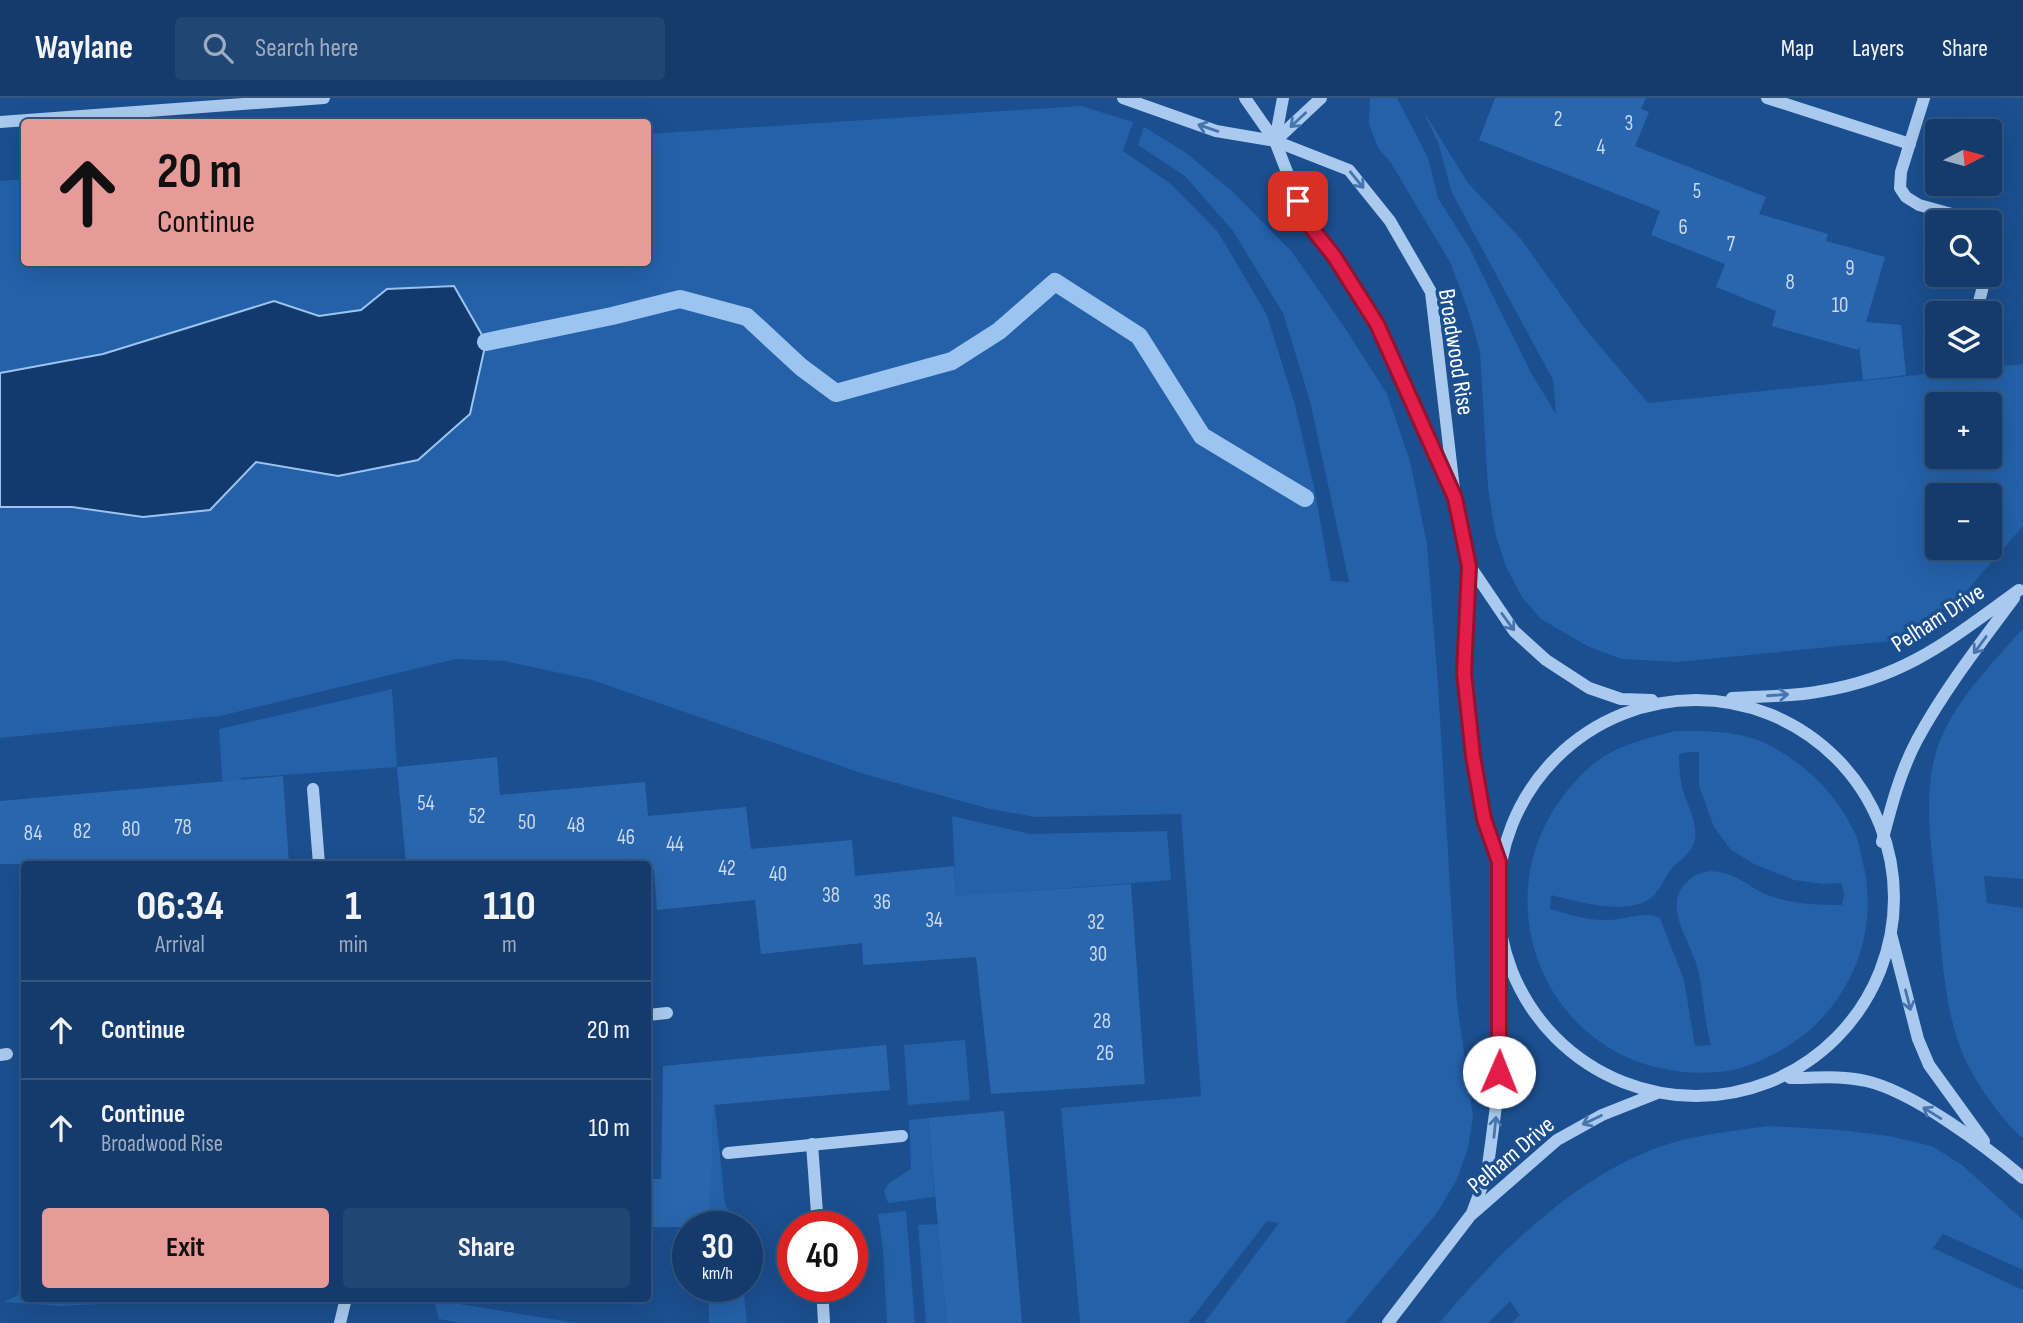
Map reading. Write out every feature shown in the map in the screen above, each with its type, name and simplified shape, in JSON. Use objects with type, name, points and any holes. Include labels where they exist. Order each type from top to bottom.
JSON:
[{"type":"street","points":[[40,119],[324,98]]},
{"type":"street","points":[[1124,98],[1216,131],[1275,141]]},
{"type":"street","points":[[1245,98],[1275,141]]},
{"type":"street","points":[[1275,141],[1283,98]]},
{"type":"street","points":[[1275,141],[1321,98]]},
{"type":"street","points":[[1767,98],[1910,144]]},
{"type":"street","points":[[1924,98],[1900,188],[1906,197],[1919,205],[1937,210]]},
{"type":"street","points":[[0,122],[21,120]]},
{"type":"street","name":"Broadwood Rise","points":[[1275,141],[1306,221],[1334,256],[1377,324],[1455,498]]},
{"type":"street","name":"Broadwood Rise","points":[[1275,141],[1349,170],[1390,221],[1431,292],[1455,498],[1469,566],[1464,673],[1473,756],[1484,819],[1499,862]]},
{"type":"street","name":"Broadwood Rise","points":[[1469,566],[1514,631],[1546,660],[1589,688],[1621,699],[1667,701]]},
{"type":"street","name":"Pelham Drive","points":[[1710,699],[1821,692],[1868,681],[1905,667],[1937,649],[2021,588]]},
{"type":"street","name":"Pelham Drive","points":[[1882,842],[1896,789],[1916,741],[1945,694],[2021,588]]},
{"type":"street","points":[[1790,1078],[1829,1045],[1864,1003],[1882,967],[1891,934],[1893,881],[1882,842],[1853,777],[1810,735],[1773,715],[1740,704],[1710,699],[1667,701],[1606,720],[1582,735],[1550,762],[1530,790],[1512,824],[1499,862],[1498,910],[1503,941],[1516,980],[1538,1017],[1557,1039],[1580,1058],[1605,1073],[1655,1094],[1718,1095],[1790,1078],[1847,1077],[1869,1081],[1925,1108],[1990,1149],[2023,1178]]},
{"type":"street","points":[[313,789],[319,861]]},
{"type":"street","name":"Pelham Drive","points":[[1471,1216],[1487,1174],[1498,1091],[1498,910]]},
{"type":"street","points":[[1891,934],[1917,1039],[1929,1065],[1990,1149]]},
{"type":"street","points":[[651,1015],[667,1013]]},
{"type":"street","name":"Pelham Drive","points":[[1388,1323],[1471,1216],[1557,1140],[1602,1115],[1655,1094]]},
{"type":"street","points":[[728,1153],[902,1136]]},
{"type":"street","points":[[812,1144],[817,1211]]},
{"type":"street","points":[[340,1323],[345,1302]]},
{"type":"street","points":[[823,1302],[824,1323]]},
{"type":"shaded area","points":[[1370,98],[1397,98],[1428,158],[1438,198],[1470,249],[1530,371],[1556,414],[1553,380],[1452,193],[1438,142],[1421,107],[1468,183],[1521,239],[1583,326],[1648,403],[1925,374],[1925,378],[2002,378],[2002,366],[2023,364],[2023,526],[2002,550],[2002,483],[1925,483],[1925,560],[1993,560],[1932,626],[1891,641],[1677,662],[1622,659],[1589,647],[1541,619],[1522,597],[1506,567],[1495,533],[1488,487],[1480,352],[1469,313],[1451,264],[1391,163],[1378,148],[1369,124]]},
{"type":"shaded area","points":[[1081,106],[1133,122],[1123,151],[1171,184],[1218,232],[1267,315],[1295,405],[1314,487],[1331,581],[1349,582],[1310,401],[1283,313],[1233,231],[1185,176],[1138,145],[1144,127],[1185,152],[1232,191],[1292,252],[1387,394],[1410,461],[1427,544],[1457,1003],[1473,1117],[1468,1148],[1457,1179],[1437,1213],[1345,1323],[1204,1323],[1279,1223],[1267,1221],[1188,1323],[1080,1323],[1061,1108],[1201,1096],[1181,814],[1035,817],[990,809],[864,774],[592,680],[505,661],[456,659],[220,716],[0,738],[0,507],[72,507],[143,517],[210,510],[256,462],[338,476],[454,286],[387,289],[361,310],[319,317],[274,301],[103,354],[0,373],[0,181],[21,179],[21,266],[651,266],[651,134]]},
{"type":"shaded area","points":[[454,286],[486,342],[470,414],[418,460],[338,476],[256,462],[210,510],[143,517],[72,507],[0,507],[0,373],[103,354],[274,301],[319,316],[361,310],[387,289]]},
{"type":"shaded area","points":[[2023,628],[2023,879],[1984,876],[1987,903],[2023,908],[2023,1138],[1996,1110],[1980,1086],[1967,1063],[1956,1034],[1942,959],[1929,798],[1935,757],[1941,738],[1957,708]]},
{"type":"shaded area","points":[[392,689],[397,767],[241,778],[247,861],[228,861],[219,729]]},
{"type":"shaded area","points":[[1675,731],[1732,733],[1754,739],[1780,751],[1806,770],[1829,792],[1847,818],[1860,849],[1867,887],[1863,942],[1855,968],[1842,992],[1826,1014],[1806,1033],[1768,1057],[1735,1070],[1718,1072],[1657,1068],[1606,1046],[1567,1011],[1540,967],[1528,917],[1532,864],[1552,812],[1600,759],[1630,744]],"holes":[[[1699,752],[1699,786],[1714,827],[1731,850],[1754,864],[1794,880],[1823,884],[1841,883],[1844,894],[1842,905],[1782,900],[1726,873],[1713,871],[1697,875],[1681,888],[1677,899],[1679,921],[1697,966],[1711,1045],[1695,1046],[1684,980],[1660,918],[1640,915],[1598,920],[1550,909],[1551,895],[1588,904],[1616,907],[1641,903],[1654,895],[1694,843],[1695,826],[1683,791],[1679,754]]]},
{"type":"shaded area","points":[[952,816],[1030,834],[1167,831],[1171,880],[956,897]]},
{"type":"shaded area","points":[[965,1040],[970,1100],[908,1105],[904,1045]]},
{"type":"shaded area","points":[[711,1099],[715,1107],[725,1204],[728,1211],[711,1211]]},
{"type":"shaded area","points":[[928,1118],[935,1197],[888,1203],[884,1191],[889,1183],[911,1169],[909,1120]]},
{"type":"shaded area","points":[[1768,1126],[1889,1136],[1932,1146],[1962,1165],[2023,1220],[2023,1270],[1943,1234],[1933,1248],[2023,1290],[2023,1323],[1511,1323],[1520,1315],[1510,1301],[1488,1323],[1439,1323],[1514,1243],[1542,1218],[1603,1174],[1668,1144],[1705,1135]]},
{"type":"shaded area","points":[[906,1211],[915,1323],[887,1323],[883,1249],[878,1214]]},
{"type":"shaded area","points":[[938,1224],[947,1323],[926,1323],[918,1225]]},
{"type":"shaded area","points":[[21,1294],[21,1302],[138,1302],[60,1306],[4,1302]]},
{"type":"shaded area","points":[[435,1302],[576,1323],[460,1323],[439,1319]]},
{"type":"shaded area","points":[[709,1302],[745,1302],[747,1323],[709,1323]]},
{"type":"building","points":[[1495,98],[1646,98],[1641,109],[1649,112],[1635,146],[1766,197],[1759,214],[1828,234],[1826,241],[1885,257],[1866,322],[1901,325],[1906,375],[1863,380],[1859,345],[1858,350],[1772,326],[1776,311],[1716,287],[1725,264],[1651,235],[1660,211],[1479,140]]},
{"type":"building","points":[[497,757],[500,795],[645,782],[648,816],[746,807],[751,849],[852,840],[855,876],[954,866],[956,896],[1131,884],[1145,1084],[991,1094],[976,957],[863,965],[862,943],[761,954],[755,900],[657,910],[651,861],[406,861],[397,767]]},
{"type":"building","points":[[283,776],[289,861],[21,861],[21,864],[0,864],[0,801]]},
{"type":"building","points":[[886,1045],[890,1090],[713,1105],[710,1211],[672,1211],[672,1227],[651,1227],[651,1179],[661,1179],[663,1066]]},
{"type":"building","points":[[1004,1111],[1022,1323],[947,1323],[928,1118]]},
{"type":"waterway","points":[[486,342],[680,299],[747,317],[801,367],[836,393],[952,361],[999,331],[1055,282],[1139,336],[1202,436],[1305,498]]},
{"type":"route","points":[[1298,201],[1306,221],[1334,256],[1377,324],[1455,498],[1469,566],[1464,673],[1473,756],[1484,819],[1499,862],[1499,1072]]}]
